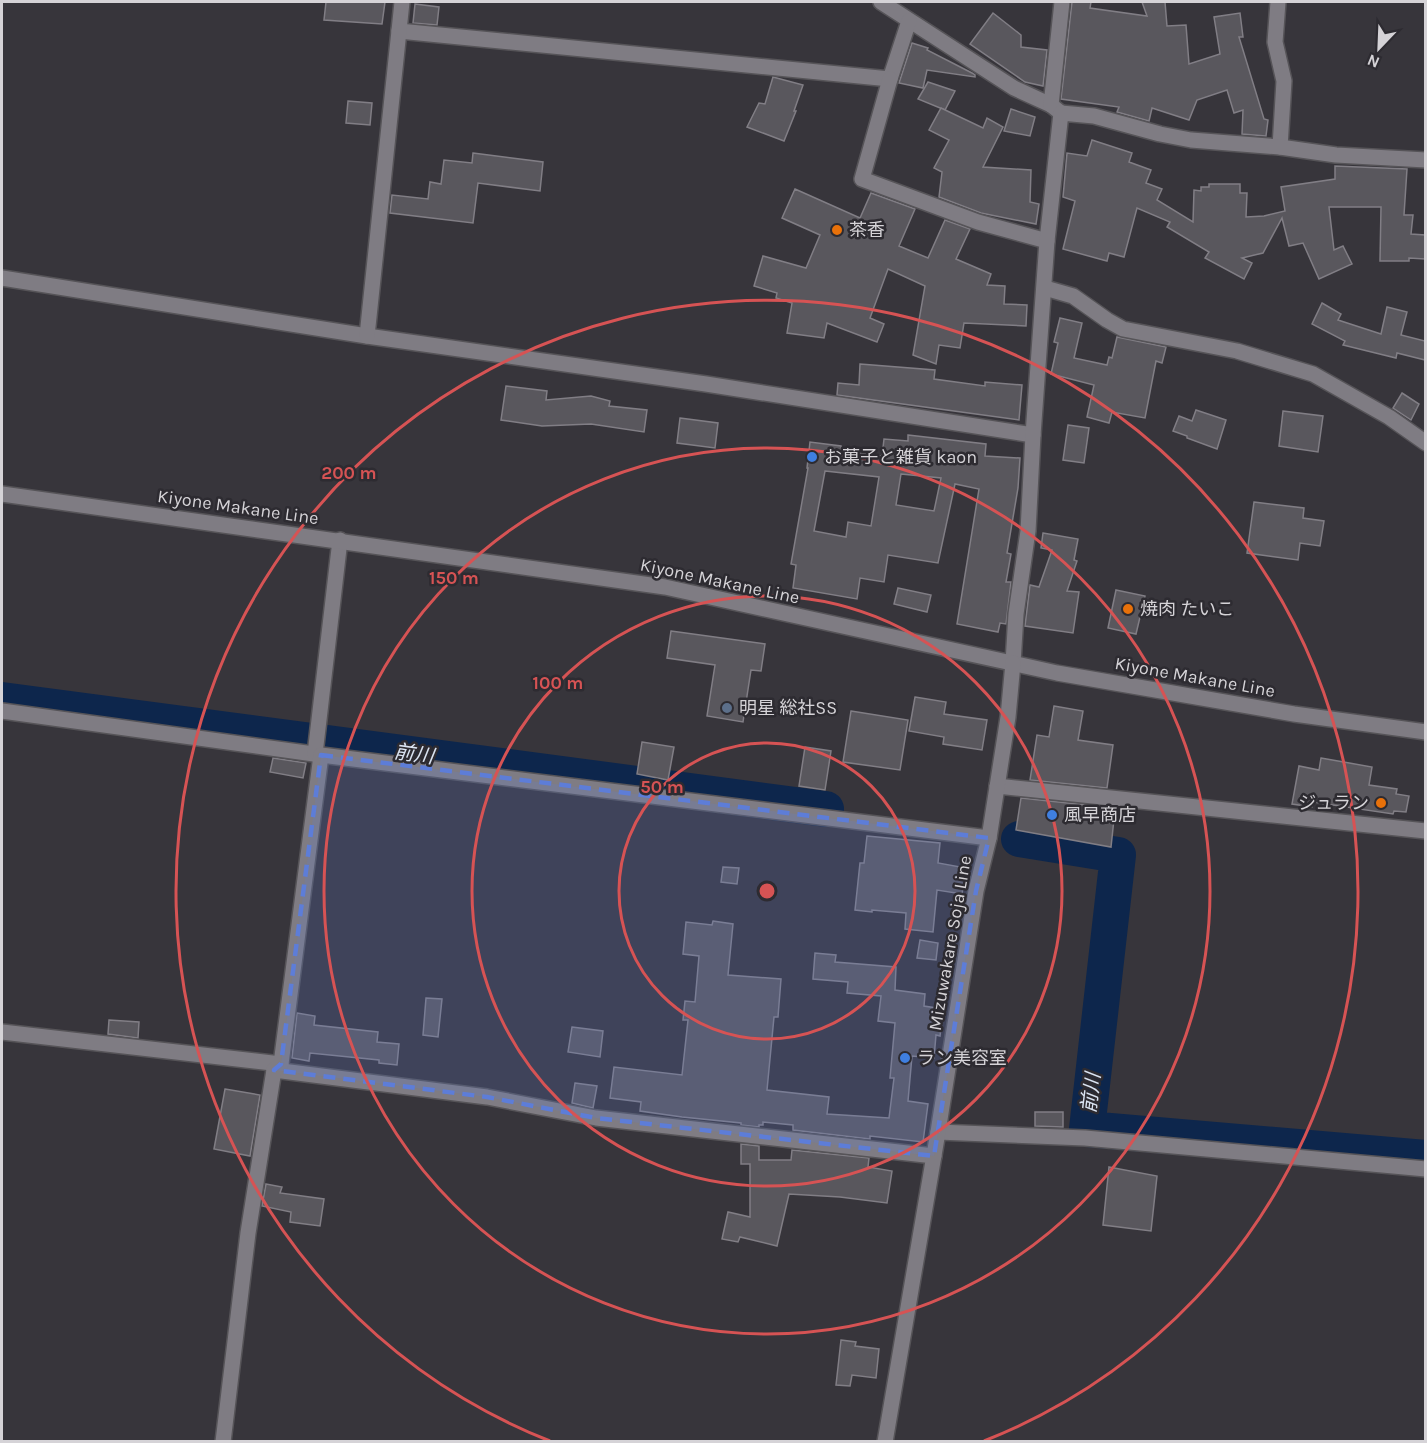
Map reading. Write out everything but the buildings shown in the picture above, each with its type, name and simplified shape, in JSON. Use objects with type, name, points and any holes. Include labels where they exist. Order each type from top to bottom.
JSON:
[{"type":"street","points":[[367,336],[402,2]]},
{"type":"street","points":[[881,2],[1014,88],[1056,109],[1191,140],[1280,147],[1336,156],[1425,160]]},
{"type":"street","name":"Mizuwakare Soja Line","points":[[885,1442],[976,891],[990,838],[1008,717],[1016,614],[1028,531],[1062,2]]},
{"type":"street","points":[[1278,2],[1275,42],[1284,81],[1280,147]]},
{"type":"street","points":[[909,21],[862,180],[978,222],[1047,241]]},
{"type":"street","points":[[399,31],[890,79]]},
{"type":"street","points":[[2,278],[367,336],[706,384],[1033,435]]},
{"type":"street","points":[[1045,288],[1073,296],[1123,329],[1237,351],[1312,374],[1389,417],[1425,443]]},
{"type":"street","name":"Kiyone Makane Line","points":[[2,494],[665,587],[1012,663],[1294,714],[1425,732]]},
{"type":"street","points":[[223,1442],[248,1233],[278,1067],[340,540]]},
{"type":"street","points":[[2,711],[317,749],[990,838]]},
{"type":"street","points":[[997,786],[1425,831]]},
{"type":"street","points":[[2,1032],[278,1067],[487,1097],[596,1118],[934,1156]]},
{"type":"street","points":[[938,1132],[1085,1138],[1425,1169]]},
{"type":"highlighted area","points":[[321,755],[989,838],[976,891],[934,1156],[596,1118],[487,1097],[274,1070],[281,1064]]},
{"type":"waterway","name":"前川","points":[[2,700],[826,809]]},
{"type":"waterway","name":"前川","points":[[1019,839],[1118,855],[1087,1129],[1426,1158]]},
{"type":"place","name":"茶香","points":[[837,230]]},
{"type":"place","name":"お菓子と雑貨 kaon","points":[[812,457]]},
{"type":"place","name":"焼肉 たいこ","points":[[1128,609]]},
{"type":"place","name":"明星 総社SS","points":[[727,708]]},
{"type":"place","name":"ジュラン","points":[[1381,803]]},
{"type":"place","name":"風早商店","points":[[1052,815]]},
{"type":"place","name":"ラン美容室","points":[[905,1058]]}]
